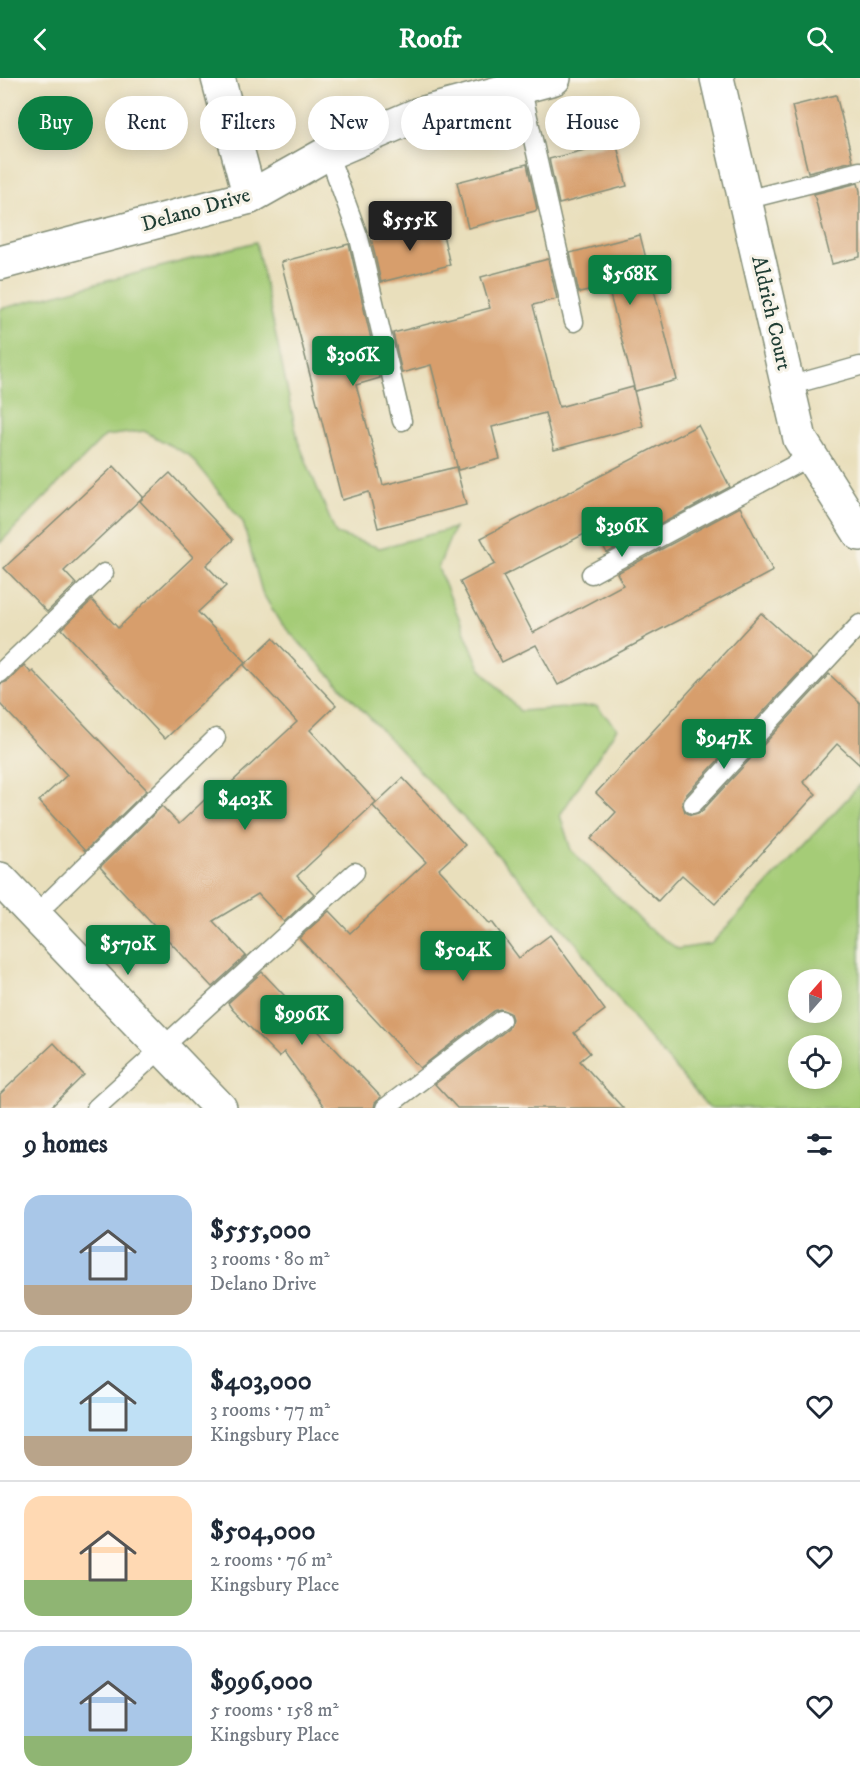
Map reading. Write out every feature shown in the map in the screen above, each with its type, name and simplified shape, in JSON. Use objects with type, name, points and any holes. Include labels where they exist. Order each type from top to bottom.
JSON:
[{"type":"street","points":[[219,78],[250,197]]},
{"type":"street","name":"Delano Drive","points":[[0,263],[250,197],[328,153],[417,115],[554,78]]},
{"type":"street","name":"Aldrich Court","points":[[717,78],[800,439],[860,534]]},
{"type":"street","points":[[0,879],[220,1108]]},
{"type":"lane","points":[[521,86],[574,322]]},
{"type":"lane","points":[[328,153],[359,238],[402,421]]},
{"type":"lane","points":[[745,200],[860,171]]},
{"type":"lane","points":[[788,386],[860,366]]},
{"type":"lane","points":[[591,574],[810,456]]},
{"type":"lane","points":[[0,673],[104,573]]},
{"type":"lane","points":[[693,804],[860,624]]},
{"type":"lane","points":[[35,915],[216,738]]},
{"type":"lane","points":[[96,1108],[355,872]]},
{"type":"lane","points":[[385,1108],[501,1020]]},
{"type":"green space","points":[[256,242],[298,441],[336,534],[380,548],[454,528],[438,568],[480,668],[520,711],[596,706],[617,728],[560,815],[571,850],[648,928],[678,949],[711,944],[860,785],[860,1108],[709,1108],[644,1032],[577,944],[478,833],[279,621],[262,592],[243,522],[190,456],[144,431],[105,436],[0,543],[0,309]]},
{"type":"building","points":[[836,95],[853,161],[808,172],[792,106]]},
{"type":"building","points":[[584,150],[618,150],[627,186],[559,204],[549,159]]},
{"type":"building","points":[[527,164],[537,209],[468,228],[457,182]]},
{"type":"building","points":[[858,183],[860,257],[832,264],[814,194]]},
{"type":"building","points":[[440,221],[450,265],[381,282],[371,238]]},
{"type":"building","points":[[640,235],[677,380],[635,391],[608,287],[579,293],[570,253]]},
{"type":"building","points":[[349,244],[380,378],[356,385],[383,485],[456,467],[466,505],[378,528],[369,492],[342,500],[281,262]]},
{"type":"building","points":[[548,259],[557,299],[533,305],[559,407],[633,387],[643,426],[554,450],[545,413],[492,427],[500,459],[458,470],[431,365],[402,373],[393,333],[490,308],[481,277]]},
{"type":"building","points":[[698,425],[730,487],[607,553],[594,529],[503,576],[533,633],[623,585],[617,573],[740,507],[773,571],[558,685],[536,645],[502,662],[460,582],[495,564],[481,538]]},
{"type":"building","points":[[114,466],[143,497],[64,571],[76,584],[47,612],[4,568]]},
{"type":"building","points":[[170,473],[233,540],[206,565],[226,586],[198,612],[246,662],[165,739],[62,629],[92,600],[118,628],[193,557],[140,501]]},
{"type":"building","points":[[761,613],[812,659],[685,796],[682,802],[685,812],[691,815],[701,812],[829,674],[860,703],[860,765],[837,744],[803,782],[816,794],[715,904],[682,875],[658,901],[591,839],[616,812],[596,793]]},
{"type":"building","points":[[273,638],[336,705],[310,730],[376,802],[297,876],[314,894],[284,922],[258,894],[213,921],[246,956],[212,987],[100,867],[162,806],[179,824],[216,789],[220,793],[297,722],[244,665]]},
{"type":"building","points":[[24,665],[31,673],[33,671],[147,790],[85,851],[39,801],[67,775],[0,704],[0,684],[8,681]]},
{"type":"building","points":[[403,778],[465,845],[439,869],[490,924],[492,922],[519,958],[550,935],[605,1010],[574,1033],[590,1053],[580,1061],[623,1108],[457,1108],[435,1084],[508,1029],[512,1019],[510,1013],[500,1009],[494,1011],[420,1068],[299,938],[329,911],[350,933],[426,862],[373,806]]},
{"type":"building","points":[[262,972],[381,1097],[375,1103],[374,1108],[325,1108],[284,1052],[279,1057],[232,1009],[228,1003]]},
{"type":"building","points":[[54,1043],[84,1075],[50,1108],[0,1108],[0,1094]]}]
